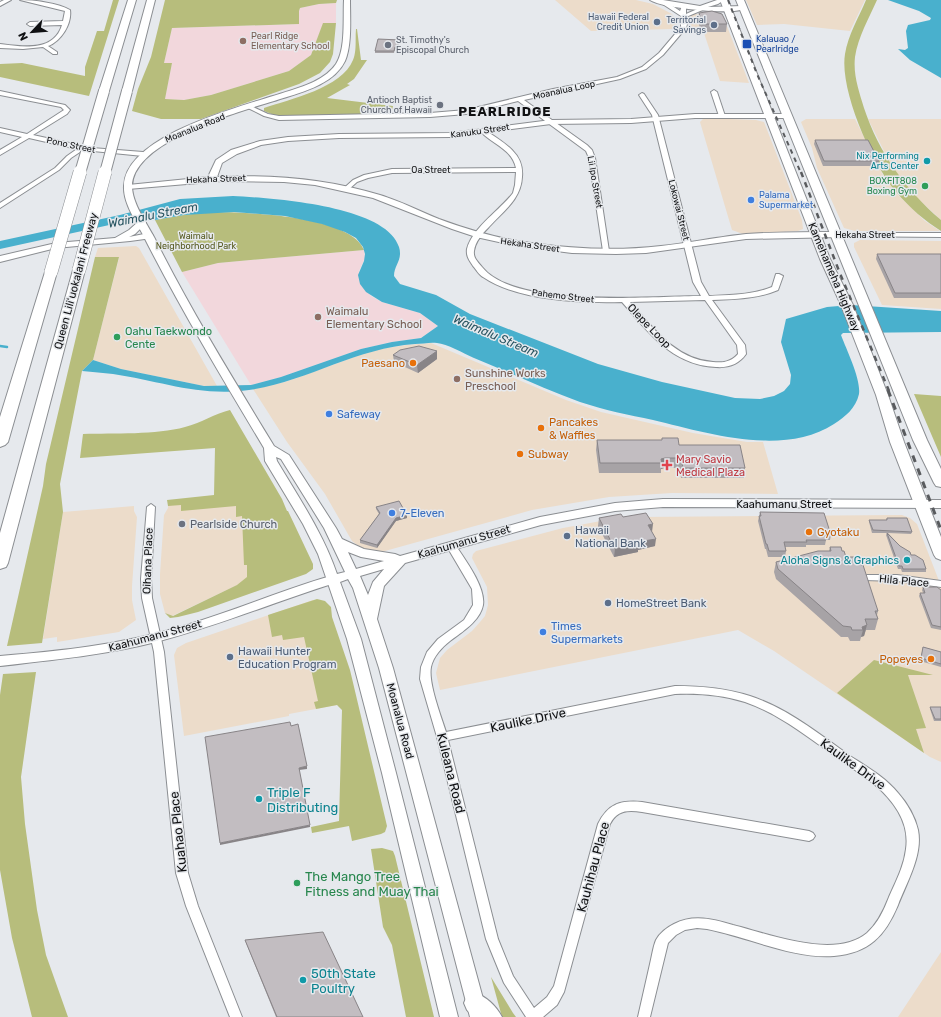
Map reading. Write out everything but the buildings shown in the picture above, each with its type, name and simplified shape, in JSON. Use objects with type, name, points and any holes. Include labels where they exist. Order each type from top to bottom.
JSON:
[{"type":"highway","points":[[0,442],[132,0]]},
{"type":"highway","name":"Queen Liliʻuokalani Freeway","points":[[0,562],[151,0]]},
{"type":"main road","name":"Moanalua Road","points":[[347,0],[343,57],[335,70],[311,85],[175,135],[157,144],[143,154],[131,171],[128,186],[142,223],[168,278],[270,448],[284,457],[321,513],[352,573],[372,623],[386,668],[482,1012]]},
{"type":"main road","name":"Kamehameha Highway","points":[[725,4],[733,21],[816,236],[859,335],[882,395],[897,442],[941,555]]},
{"type":"main road","name":"Kamehameha Highway","points":[[742,4],[920,440],[941,483]]},
{"type":"main road","name":"Moanalua Road","points":[[270,448],[270,461],[309,524],[324,554],[354,639],[449,1017]]},
{"type":"main road","name":"Kaahumanu Street","points":[[334,579],[451,545],[557,517],[610,507],[641,504],[941,504]]},
{"type":"main road","points":[[337,542],[361,553],[402,559]]},
{"type":"main road","points":[[372,623],[373,592],[382,578],[402,559]]},
{"type":"street","points":[[0,4],[8,0]]},
{"type":"street","points":[[0,46],[22,48],[43,45],[59,37],[68,12],[65,9],[23,0]]},
{"type":"street","points":[[653,0],[700,8],[722,15],[733,21]]},
{"type":"street","points":[[663,2],[684,16],[700,8],[716,3],[742,4]]},
{"type":"street","points":[[700,8],[725,4]]},
{"type":"street","name":"Moanalua Loop","points":[[249,107],[266,115],[279,118],[430,115],[466,112],[618,78],[639,71],[658,58],[685,25],[682,10],[684,6]]},
{"type":"street","points":[[30,24],[65,23]]},
{"type":"street","points":[[43,45],[55,53]]},
{"type":"street","points":[[714,92],[722,116]]},
{"type":"street","points":[[0,93],[67,108],[66,112],[0,153]]},
{"type":"street","name":"Lokowai Street","points":[[642,95],[656,119],[696,277],[707,298]]},
{"type":"street","name":"Lii Ipo Street","points":[[519,100],[585,146],[590,152],[606,251]]},
{"type":"street","name":"Kanuku Street","points":[[212,178],[219,162],[227,156],[247,147],[267,142],[316,137],[430,136],[552,122],[623,121],[681,117],[788,116]]},
{"type":"street","name":"Pono Street","points":[[0,130],[82,148],[106,152],[143,154]]},
{"type":"street","points":[[483,131],[513,154],[520,170]]},
{"type":"street","points":[[0,206],[57,169],[69,157],[82,148]]},
{"type":"street","name":"Oa Street","points":[[346,189],[355,181],[366,176],[392,171],[520,170]]},
{"type":"street","name":"Pahemo Street","points":[[520,170],[519,185],[515,195],[479,235],[472,245],[471,257],[481,271],[494,280],[513,287],[548,296],[589,300],[625,301],[707,298],[767,292],[775,288],[779,276]]},
{"type":"street","name":"Hekaha Street","points":[[128,186],[212,178],[281,179],[346,189],[387,200],[444,224],[479,235],[542,247],[606,251],[651,250],[732,238],[941,236]]},
{"type":"street","points":[[111,241],[132,232],[142,223]]},
{"type":"street","points":[[0,259],[56,245],[111,241],[149,236]]},
{"type":"street","name":"Olepe Loop","points":[[625,301],[671,350],[682,357],[708,365],[720,365],[734,362],[742,354],[741,345],[707,298]]},
{"type":"street","name":"Oihana Place","points":[[151,507],[146,593],[156,638]]},
{"type":"street","name":"Kuleana Road","points":[[451,545],[475,584],[478,600],[472,617],[435,649],[426,666],[426,684],[442,737],[492,939],[508,979],[533,1017]]},
{"type":"street","name":"Hila Place","points":[[867,578],[897,578],[941,584]]},
{"type":"street","name":"Kaahumanu Street","points":[[6,660],[101,650],[156,638],[334,579]]},
{"type":"street","name":"Kuahao Place","points":[[156,638],[159,652],[182,873],[192,906],[236,1017]]},
{"type":"street","name":"Kaulike Drive","points":[[442,737],[676,690],[709,691],[748,700],[775,711],[791,720],[878,781],[899,802],[912,830],[913,841],[900,886],[883,924],[871,937],[852,948],[824,950],[789,945],[704,923],[686,924],[668,934],[661,944],[644,1017]]},
{"type":"street","name":"Kauhihau Place","points":[[533,1017],[552,1001],[560,988],[604,824],[608,815],[614,809],[625,805],[642,806],[809,836]]},
{"type":"shaded area","points":[[555,0],[636,0],[653,4],[672,14],[677,25],[673,29],[591,31]]},
{"type":"shaded area","points":[[746,0],[865,0],[850,31],[784,24],[757,25]]},
{"type":"shaded area","name":"Pearl Ridge Elementary School","points":[[336,3],[336,23],[323,24],[311,55],[289,71],[211,95],[184,100],[165,99],[172,63],[164,63],[172,28],[299,24],[300,8],[319,4]]},
{"type":"shaded area","points":[[693,14],[706,14],[725,21],[749,83],[720,81],[704,33],[685,32],[690,27],[691,16]]},
{"type":"shaded area","points":[[704,118],[756,120],[764,122],[802,220],[803,229],[798,231],[743,234],[732,230],[700,122]]},
{"type":"shaded area","points":[[806,119],[855,119],[883,175],[897,194],[925,221],[940,231],[855,231],[844,228],[817,168],[812,148],[801,122]]},
{"type":"shaded area","points":[[868,119],[941,119],[941,220],[915,196],[894,171]]},
{"type":"shaded area","points":[[860,240],[941,241],[941,309],[882,305],[854,247],[854,243]]},
{"type":"shaded area","points":[[136,246],[139,248],[217,386],[204,386],[121,369],[93,360],[119,258],[95,257],[98,248]]},
{"type":"shaded area","name":"Waimalu Elementary School","points":[[364,250],[365,258],[359,271],[359,279],[371,296],[382,302],[420,313],[438,326],[421,338],[392,342],[361,349],[281,377],[251,385],[182,272],[218,263]]},
{"type":"shaded area","points":[[431,343],[566,400],[601,412],[693,433],[747,442],[763,442],[778,494],[672,493],[609,497],[532,510],[385,551],[373,551],[361,548],[352,541],[325,494],[287,442],[253,389],[285,382],[374,350]]},
{"type":"shaded area","points":[[256,496],[290,560],[172,616],[165,613],[160,594],[160,574],[164,515],[168,508],[168,502]]},
{"type":"shaded area","points":[[134,506],[134,511],[137,517],[132,600],[136,620],[119,632],[57,642],[57,637],[43,639],[63,512]]},
{"type":"shaded area","points":[[902,515],[910,518],[917,524],[941,586],[941,762],[930,757],[774,651],[738,630],[440,690],[436,673],[440,658],[447,650],[472,631],[485,616],[488,605],[487,587],[472,558],[476,551],[563,528],[601,521],[638,517]]},
{"type":"shaded area","points":[[313,600],[337,705],[289,714],[289,716],[184,736],[174,655],[177,648],[186,643]]},
{"type":"shaded area","points":[[941,952],[941,1017],[898,1017]]},
{"type":"green space","points":[[113,0],[119,0],[89,96],[0,77],[0,64],[22,63],[85,76],[85,67],[97,31],[104,31]]},
{"type":"green space","points":[[165,0],[337,0],[336,3],[319,4],[300,8],[299,24],[172,28],[164,63],[172,63],[165,99],[184,100],[211,95],[289,71],[311,55],[323,23],[336,23],[333,54],[330,62],[320,73],[299,84],[201,119],[161,119],[132,111],[138,89],[151,57]]},
{"type":"green space","points":[[866,0],[877,0],[861,35],[855,57],[858,89],[864,108],[885,155],[916,196],[941,220],[941,231],[912,209],[888,181],[868,147],[852,107],[847,87],[845,54],[851,33]]},
{"type":"green space","points":[[356,29],[361,60],[367,60],[354,79],[347,84],[350,85],[327,98],[393,106],[391,114],[283,116],[274,115],[264,111],[264,108],[301,96],[327,85],[347,70],[354,56]]},
{"type":"green space","name":"Waimalu Neighborhood Park","points":[[210,212],[270,215],[318,223],[339,229],[355,238],[364,250],[218,263],[182,272],[155,220]]},
{"type":"green space","points":[[95,257],[119,257],[93,360],[82,371],[60,484],[63,512],[42,643],[7,646],[43,486],[46,464]]},
{"type":"green space","points":[[914,394],[941,396],[941,457]]},
{"type":"green space","points":[[230,410],[282,499],[313,564],[313,569],[306,574],[198,612],[170,618],[165,613],[173,616],[237,585],[247,577],[247,565],[244,565],[242,516],[236,517],[236,506],[181,511],[181,505],[168,506],[167,500],[214,495],[215,448],[80,458],[83,434],[135,433],[174,430]]},
{"type":"green space","points":[[317,599],[325,601],[331,607],[332,617],[350,670],[387,826],[385,832],[381,834],[352,841],[349,826],[312,833],[311,827],[339,821],[342,710],[337,705],[316,709],[314,702],[318,701],[304,637],[283,640],[282,635],[272,637],[268,615]]},
{"type":"green space","points":[[874,660],[933,675],[908,675],[926,728],[916,729],[924,753],[837,693]]},
{"type":"green space","points":[[36,672],[21,777],[25,824],[37,910],[46,955],[68,1017],[32,1017],[12,938],[0,870],[0,695],[3,674]]},
{"type":"green space","points":[[382,848],[393,851],[395,856],[434,1017],[406,1017],[392,945],[383,927],[371,849]]},
{"type":"green space","points":[[491,977],[513,1013],[516,1017],[502,1017]]},
{"type":"water","points":[[888,0],[941,0],[941,78],[910,60],[898,49],[905,50],[908,48],[906,31],[908,25],[930,20],[931,18],[919,11]]},
{"type":"water","name":"Waimalu Stream","points":[[233,196],[298,202],[325,206],[351,213],[373,222],[390,233],[399,247],[400,252],[394,276],[400,284],[436,295],[470,314],[598,364],[662,382],[735,398],[760,399],[774,396],[784,391],[790,384],[791,375],[781,342],[786,319],[827,307],[851,305],[941,311],[941,332],[843,333],[841,335],[856,373],[859,388],[858,399],[850,412],[834,424],[814,434],[792,439],[769,441],[745,439],[697,431],[589,405],[540,386],[450,347],[437,343],[393,347],[352,358],[270,386],[231,392],[197,390],[113,374],[82,371],[93,360],[121,369],[204,386],[251,385],[281,377],[361,349],[392,342],[421,338],[438,326],[420,313],[382,302],[366,292],[360,284],[358,275],[364,261],[365,254],[363,247],[356,238],[345,232],[322,224],[285,216],[234,212],[184,215],[155,220],[123,222],[0,249],[0,241],[120,215],[180,199]]},
{"type":"waterway","points":[[0,346],[7,347]]},
{"type":"railway","points":[[728,0],[757,74],[801,173]]},
{"type":"railway","points":[[801,172],[839,271],[889,391]]},
{"type":"railway","points":[[888,390],[941,530]]},
{"type":"place","name":"Hawaii Federal Credit Union","points":[[657,22]]},
{"type":"place","name":"Territorial Savings","points":[[714,25]]},
{"type":"place","name":"Pearl Ridge Elementary School","points":[[243,41]]},
{"type":"place","name":"Kalauao / Pearlridge","points":[[747,44]]},
{"type":"place","name":"St. Timothy's Episcopal Church","points":[[388,45]]},
{"type":"place","name":"Antioch Baptist Church of Hawaii","points":[[440,105]]},
{"type":"place","name":"Nix Performing Arts Center","points":[[927,161]]},
{"type":"place","name":"BOXFIT808 Boxing Gym","points":[[925,186]]},
{"type":"place","name":"Palama Supermarket","points":[[751,200]]},
{"type":"place","name":"Waimalu Elementary School","points":[[318,317]]},
{"type":"place","name":"Oahu Taekwondo Cente","points":[[117,337]]},
{"type":"place","name":"Paesano","points":[[413,363]]},
{"type":"place","name":"Sunshine Works Preschool","points":[[457,379]]},
{"type":"place","name":"Safeway","points":[[329,414]]},
{"type":"place","name":"Pancakes & Waffles","points":[[541,428]]},
{"type":"place","name":"Subway","points":[[520,454]]},
{"type":"place","name":"Mary Savio Medical Plaza","points":[[667,465]]},
{"type":"place","name":"7-Eleven","points":[[392,513]]},
{"type":"place","name":"Pearlside Church","points":[[182,524]]},
{"type":"place","name":"Gyotaku","points":[[809,532]]},
{"type":"place","name":"Hawaii National Bank","points":[[567,536]]},
{"type":"place","name":"Aloha Signs & Graphics","points":[[907,560]]},
{"type":"place","name":"HomeStreet Bank","points":[[608,603]]},
{"type":"place","name":"Times Supermarkets","points":[[543,632]]},
{"type":"place","name":"Hawaii Hunter Education Program","points":[[230,657]]},
{"type":"place","name":"Popeyes","points":[[931,659]]},
{"type":"place","name":"Triple F Distributing","points":[[259,799]]},
{"type":"place","name":"The Mango Tree Fitness and Muay Thai","points":[[297,883]]},
{"type":"place","name":"50th State Poultry","points":[[303,980]]},
{"type":"district","name":"PEARLRIDGE","points":[[505,111]]}]
